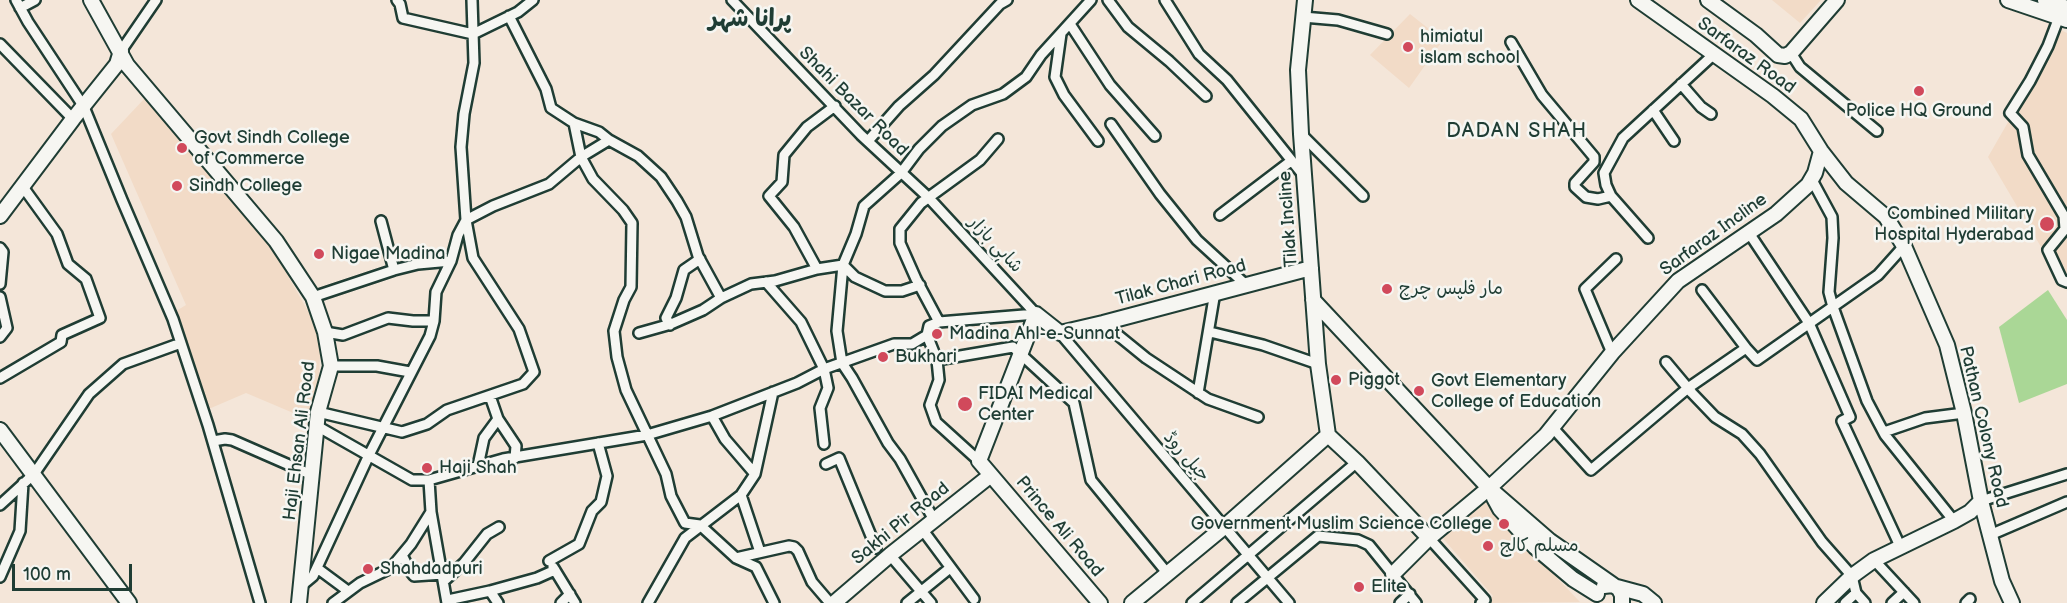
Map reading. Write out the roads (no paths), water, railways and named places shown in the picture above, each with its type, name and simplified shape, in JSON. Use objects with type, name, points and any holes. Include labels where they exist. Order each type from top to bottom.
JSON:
[{"type":"street","points":[[35,0],[18,4],[84,106],[174,319],[213,441],[260,603]]},
{"type":"street","name":"Haji Ehsan Ali Road","points":[[91,0],[127,65],[276,241],[314,297],[325,332],[331,366],[317,419],[299,603]]},
{"type":"street","points":[[0,216],[117,64],[121,51],[156,0]]},
{"type":"street","points":[[397,0],[403,18],[472,34],[518,12],[533,0]]},
{"type":"street","points":[[317,419],[402,432],[428,424],[447,410],[523,384],[534,372],[519,328],[493,286],[472,258],[466,220],[461,147],[464,114],[474,63],[472,0]]},
{"type":"street","name":"Shahi Bazar Road","points":[[732,0],[868,141],[929,198]]},
{"type":"street","points":[[868,141],[899,106],[934,75],[1000,4],[1007,0]]},
{"type":"street","points":[[934,520],[842,363],[837,331],[843,265],[856,234],[864,206],[901,173],[919,149],[942,126],[972,105],[1003,94],[1026,77],[1041,55],[1091,0]]},
{"type":"street","points":[[1108,0],[1128,27],[1206,96]]},
{"type":"street","points":[[1165,0],[1199,54],[1227,80],[1304,176]]},
{"type":"street","name":"Tilak Incline","points":[[1305,0],[1298,70],[1301,134],[1318,364],[1328,435]]},
{"type":"street","name":"Sarfaraz Road","points":[[1638,0],[1773,96],[1801,119],[1821,151]]},
{"type":"street","points":[[1708,0],[1756,35],[1778,55],[1785,56],[1791,53],[1837,0]]},
{"type":"street","points":[[2008,0],[2057,10],[2048,46],[2010,113],[2023,127],[2028,154],[2066,217],[2065,229],[2048,250],[2062,280],[2067,282]]},
{"type":"street","points":[[509,16],[546,89],[551,108],[573,123],[598,132],[638,156],[661,177],[686,217],[700,259],[721,298]]},
{"type":"street","points":[[1303,17],[1338,20],[1387,34]]},
{"type":"street","points":[[1070,24],[1110,85],[1155,136]]},
{"type":"street","points":[[1061,34],[1056,77],[1064,95],[1098,141]]},
{"type":"street","points":[[1511,42],[1542,95],[1594,157],[1594,162],[1575,183],[1575,187],[1586,197],[1598,199],[1611,196]]},
{"type":"street","points":[[0,44],[73,119]]},
{"type":"street","points":[[1791,53],[1800,67],[1877,131]]},
{"type":"street","points":[[1648,238],[1611,196],[1604,173],[1623,138],[1713,55]]},
{"type":"street","points":[[1681,84],[1710,114]]},
{"type":"street","points":[[817,269],[794,227],[769,196],[782,182],[784,155],[807,127],[835,106]]},
{"type":"street","points":[[1653,110],[1674,141]]},
{"type":"street","points":[[573,123],[581,157],[593,179],[623,210],[632,223],[631,287],[624,300],[614,331],[617,357],[626,390],[666,474],[671,496],[685,523],[700,525],[736,558],[756,567],[774,603]]},
{"type":"street","points":[[1111,124],[1160,194],[1197,240],[1245,284]]},
{"type":"street","points":[[1301,134],[1363,196]]},
{"type":"street","points":[[301,586],[313,576],[382,428],[430,336],[434,321],[436,292],[451,261],[458,235],[466,220],[493,206],[549,184],[581,157],[609,140]]},
{"type":"street","points":[[939,322],[900,243],[900,229],[921,203],[980,160],[998,140]]},
{"type":"street","name":"Sarfaraz Incline","points":[[1393,574],[1429,538],[1489,488],[1553,428],[1564,411],[1612,353],[1678,281],[1776,214],[1812,180],[1821,151]]},
{"type":"street","name":"Pathan Colony Road","points":[[1821,151],[1846,183],[1886,217],[1905,246],[1947,345],[1964,413],[1981,501],[2002,581],[2012,603]]},
{"type":"street","points":[[1220,215],[1291,161]]},
{"type":"street","points":[[1812,180],[1832,217],[1833,238],[1829,292],[1867,401],[1885,435],[1954,521]]},
{"type":"street","points":[[0,378],[61,342],[62,335],[100,318],[86,279],[68,264],[57,234],[23,187]]},
{"type":"street","name":"شاہی بازار","points":[[929,198],[1036,314]]},
{"type":"street","points":[[381,221],[394,270]]},
{"type":"street","points":[[1749,233],[1809,323],[1850,417],[1842,421],[1900,546]]},
{"type":"street","points":[[1702,290],[1757,360],[1878,274],[1905,246]]},
{"type":"street","points":[[0,248],[3,252],[0,284]]},
{"type":"street","points":[[669,325],[666,318],[676,298],[684,270],[700,259]]},
{"type":"street","points":[[1612,353],[1584,289],[1616,259]]},
{"type":"street","points":[[314,297],[394,270],[418,264],[451,261]]},
{"type":"street","points":[[639,333],[669,325],[751,284],[843,265]]},
{"type":"street","points":[[843,265],[855,278],[885,291],[902,291],[920,285]]},
{"type":"street","name":"Tilak Chari Road","points":[[1060,333],[1311,268]]},
{"type":"street","points":[[766,282],[801,322],[824,369],[828,388],[820,408],[824,444]]},
{"type":"street","points":[[1198,393],[1215,292]]},
{"type":"street","points":[[0,297],[7,328],[0,337]]},
{"type":"street","points":[[1313,300],[1489,488],[1550,541],[1615,586],[1621,592],[1622,603],[1637,596],[1652,601]]},
{"type":"street","points":[[1036,314],[1017,350],[979,461],[936,422],[930,405],[939,380],[937,360],[927,335],[929,326],[939,322],[1036,314],[1060,333]]},
{"type":"street","points":[[325,332],[343,334],[388,318],[434,321]]},
{"type":"street","points":[[1103,323],[1146,358],[1198,393],[1208,399],[1258,417]]},
{"type":"street","points":[[1210,332],[1263,345],[1318,364]]},
{"type":"street","name":"جیل روڈ","points":[[1060,333],[1289,603]]},
{"type":"street","points":[[317,419],[369,455],[412,480],[429,480],[515,458],[647,435],[712,416],[797,383],[824,369],[894,344],[912,344],[927,335]]},
{"type":"street","points":[[0,505],[29,478],[89,394],[123,363],[181,343]]},
{"type":"street","points":[[1553,428],[1591,470],[1688,388],[1746,348]]},
{"type":"street","points":[[937,360],[1017,350]]},
{"type":"street","points":[[1017,350],[1074,403],[1091,480],[1168,574]]},
{"type":"street","points":[[1666,362],[1716,417],[1742,434],[1822,542],[1852,576],[1856,593],[1865,603]]},
{"type":"street","points":[[331,366],[377,366],[410,372]]},
{"type":"street","points":[[648,603],[685,538],[741,495],[755,474],[773,392]]},
{"type":"street","points":[[490,396],[498,419],[516,446],[515,458]]},
{"type":"street","points":[[1884,432],[1925,418],[1964,413]]},
{"type":"street","points":[[712,416],[725,439],[755,474]]},
{"type":"street","points":[[478,466],[484,438],[498,419]]},
{"type":"street","points":[[0,430],[29,478],[129,603]]},
{"type":"street","points":[[1132,603],[1224,527],[1328,435],[1357,462],[1429,538],[1485,600],[1481,603]]},
{"type":"street","points":[[213,441],[232,440],[312,475]]},
{"type":"street","points":[[561,603],[572,599],[548,559],[579,544],[592,511],[601,502],[607,476],[598,442]]},
{"type":"street","points":[[826,464],[839,458],[876,548]]},
{"type":"street","name":"Prince Ali Road","points":[[979,461],[1100,603]]},
{"type":"street","points":[[1192,603],[1357,462]]},
{"type":"street","points":[[1824,603],[1852,576],[1874,560],[1954,521],[1970,512],[1981,501],[2067,474]]},
{"type":"street","name":"Sakhi Pir Road","points":[[832,603],[921,529],[991,475]]},
{"type":"street","points":[[0,578],[20,531],[29,478]]},
{"type":"street","points":[[429,480],[431,512],[447,602],[537,578],[555,570]]},
{"type":"street","points":[[1489,488],[1500,509],[1535,547],[1597,599],[1602,588],[1615,586],[1643,594],[1652,601]]},
{"type":"street","points":[[741,495],[760,552]]},
{"type":"street","points":[[1990,535],[2067,502]]},
{"type":"street","points":[[333,603],[360,583],[391,568],[431,512]]},
{"type":"street","points":[[402,555],[414,576],[443,578],[464,563],[487,534],[499,527]]},
{"type":"street","points":[[921,529],[974,599]]},
{"type":"street","points":[[1237,603],[1318,536],[1358,540],[1369,545],[1416,603]]},
{"type":"street","points":[[736,558],[794,547],[812,582],[832,603]]},
{"type":"street","points":[[890,555],[931,603]]},
{"type":"street","points":[[1874,560],[1914,603]]},
{"type":"street","points":[[317,568],[348,591]]},
{"type":"street","points":[[907,603],[950,568]]},
{"type":"street","points":[[490,591],[498,603]]},
{"type":"street","points":[[1892,603],[1904,592]]},
{"type":"street","points":[[1845,603],[1856,593]]},
{"type":"street","points":[[1400,603],[1410,594]]},
{"type":"place","name":"himiatul islam school","points":[[1408,47]]},
{"type":"place","name":"Police HQ Ground","points":[[1919,91]]},
{"type":"place","name":"Govt Sindh College of Commerce","points":[[182,148]]},
{"type":"place","name":"Sindh College","points":[[177,186]]},
{"type":"place","name":"Combined Military Hospital Hyderabad","points":[[2047,224]]},
{"type":"place","name":"Nigae Madina","points":[[319,254]]},
{"type":"place","name":"مار فلپس چرچ","points":[[1387,289]]},
{"type":"place","name":"Madina Ahl-e-Sunnat","points":[[937,334]]},
{"type":"place","name":"Bukhari","points":[[883,357]]},
{"type":"place","name":"Piggot","points":[[1336,380]]},
{"type":"place","name":"Govt Elementary College of Education","points":[[1419,391]]},
{"type":"place","name":"FIDAI Medical Center","points":[[965,404]]},
{"type":"place","name":"Haji Shah","points":[[427,468]]},
{"type":"place","name":"Government Muslim Science College","points":[[1504,524]]},
{"type":"place","name":"مسلم کالج","points":[[1488,546]]},
{"type":"place","name":"Shahdadpuri","points":[[368,569]]},
{"type":"place","name":"Elite","points":[[1359,587]]},
{"type":"district","name":"پرانا شہر","points":[[750,20]]},
{"type":"district","name":"DADAN SHAH","points":[[1517,132]]}]
